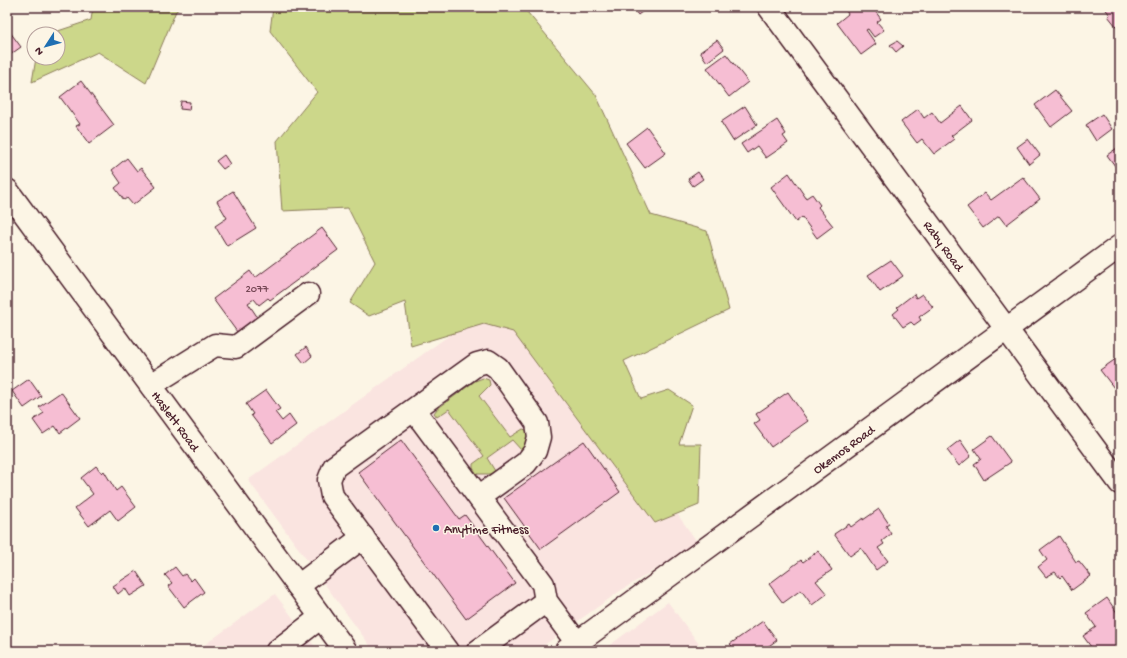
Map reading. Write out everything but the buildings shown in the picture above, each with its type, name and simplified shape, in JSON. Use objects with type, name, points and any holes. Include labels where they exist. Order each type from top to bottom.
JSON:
[{"type":"street","name":"Raby Road","points":[[769,7],[1120,483]]},
{"type":"street","name":"Haslett Road","points":[[7,190],[346,651]]},
{"type":"street","name":"Okemos Road","points":[[571,647],[1120,246]]},
{"type":"street","points":[[151,386],[215,345],[236,347],[308,294]]},
{"type":"street","points":[[447,651],[332,496],[329,486],[331,473],[334,467],[477,364],[488,361],[498,368],[538,423],[539,436],[535,451],[526,463],[479,497]]},
{"type":"street","points":[[414,410],[543,584],[546,601],[571,647]]},
{"type":"street","points":[[298,586],[362,537]]},
{"type":"street","points":[[478,651],[546,601]]},
{"type":"street","points":[[276,651],[321,617]]},
{"type":"shaded area","points":[[515,288],[698,543],[620,591],[536,651],[374,651],[248,480]]},
{"type":"shaded area","points":[[275,594],[318,651],[196,651]]},
{"type":"shaded area","points":[[668,602],[704,651],[602,651]]},
{"type":"green space","points":[[93,7],[182,7],[176,11],[146,83],[98,52],[32,82],[35,66],[66,66],[66,28],[91,20]]},
{"type":"green space","points":[[273,7],[523,7],[596,95],[651,215],[707,231],[729,310],[624,361],[641,399],[669,390],[692,405],[679,444],[701,444],[699,505],[655,523],[513,332],[484,324],[411,346],[405,302],[369,316],[350,303],[375,262],[348,208],[282,211],[277,141],[317,92],[270,31]]},
{"type":"green space","points":[[483,378],[489,380],[490,385],[479,396],[510,437],[523,429],[526,430],[529,435],[526,449],[522,451],[512,440],[487,458],[495,471],[491,474],[477,474],[473,468],[473,464],[484,456],[449,409],[437,417],[434,413],[437,409],[475,381]]},
{"type":"place","name":"Anytime Fitness","points":[[436,528]]}]
